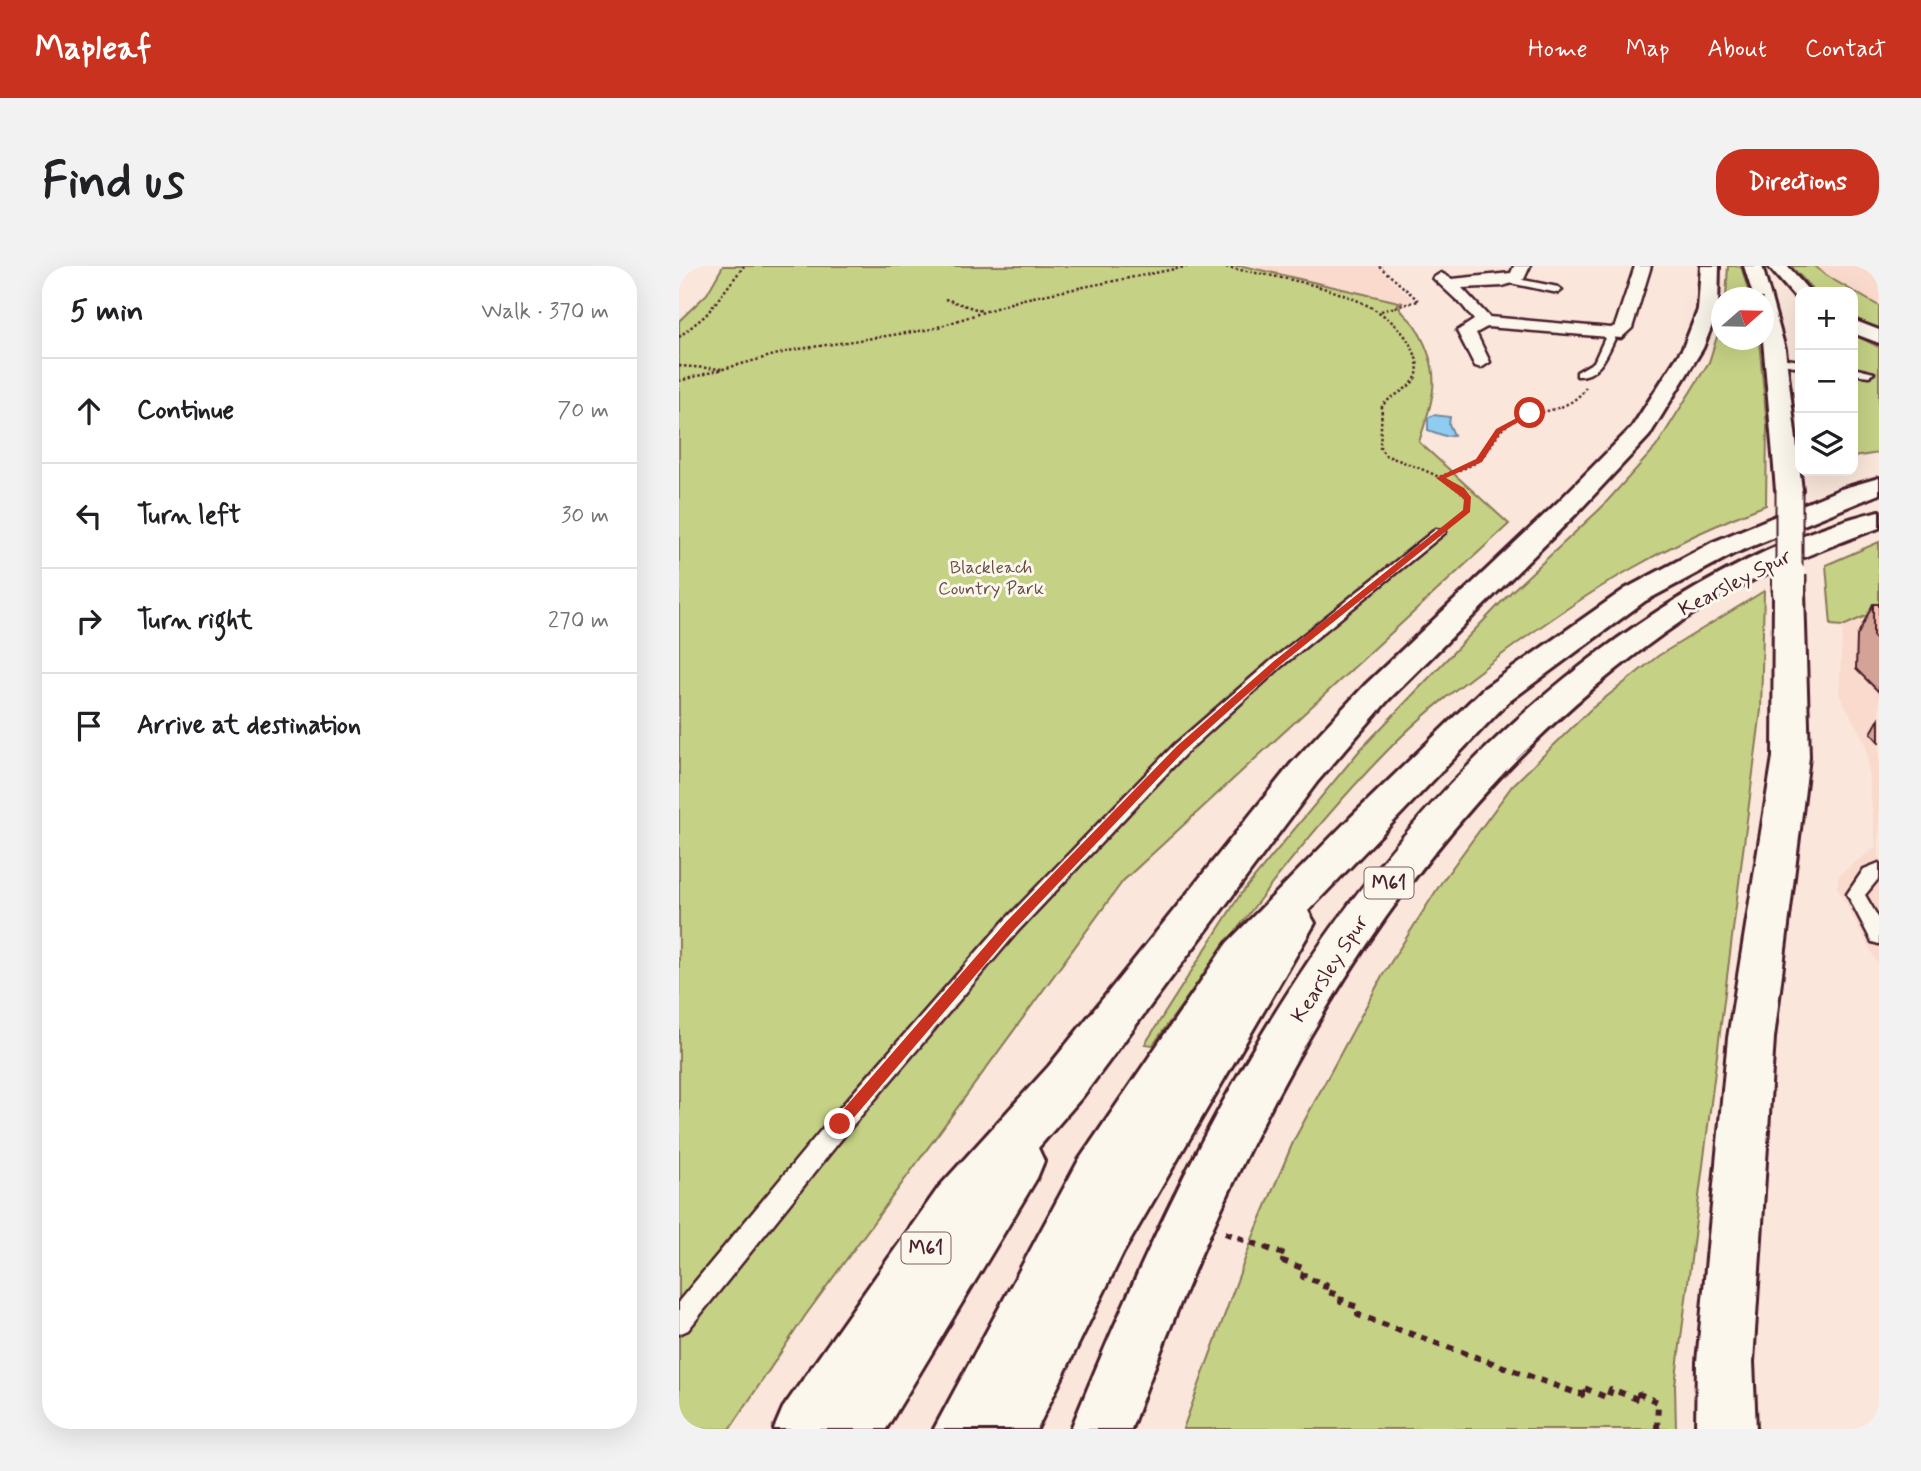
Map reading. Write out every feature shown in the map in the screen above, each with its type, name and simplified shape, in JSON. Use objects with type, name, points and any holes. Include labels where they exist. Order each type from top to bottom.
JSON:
[{"type":"highway","name":"M61","points":[[804,1429],[957,1205],[1066,1081],[1304,773],[1377,692],[1567,508],[1641,431],[1693,348],[1708,310],[1710,266]]},
{"type":"highway","points":[[1726,1429],[1725,1362],[1751,1038],[1791,757],[1790,363],[1753,266]]},
{"type":"highway","points":[[1777,266],[1796,287]]},
{"type":"highway","points":[[1858,328],[1879,337]]},
{"type":"highway","name":"Kearsley Spur","points":[[1330,865],[1364,827],[1495,696],[1635,595],[1723,548],[1850,495],[1879,486]]},
{"type":"highway","name":"Kearsley Spur","points":[[1101,1429],[1136,1332],[1188,1219],[1256,1085],[1336,954],[1434,826],[1505,749],[1574,687],[1675,612],[1756,569],[1879,519]]},
{"type":"highway","name":"M61","points":[[964,1429],[1097,1177],[1242,955],[1330,865]]},
{"type":"highway","name":"M61","points":[[1007,1429],[1028,1379],[1135,1184],[1330,865]]},
{"type":"highway","name":"M61","points":[[853,1429],[1066,1081]]},
{"type":"street","points":[[1484,323],[1469,302],[1445,281],[1508,280],[1518,276],[1522,266]]},
{"type":"street","points":[[1481,362],[1466,331],[1484,323],[1607,334],[1623,328],[1643,266]]},
{"type":"lane","points":[[1508,280],[1521,285],[1558,290]]},
{"type":"lane","points":[[1580,374],[1598,364],[1610,338],[1607,334]]},
{"type":"lane","points":[[1858,372],[1870,373]]},
{"type":"lane","points":[[679,1321],[840,1124],[1011,926],[1180,749],[1277,663],[1440,532]]},
{"type":"lane","points":[[1879,870],[1870,874],[1856,894],[1879,937]]},
{"type":"path","points":[[679,337],[706,315],[744,266]]},
{"type":"path","points":[[679,382],[836,342],[932,329],[1023,299],[1190,266]]},
{"type":"path","points":[[1221,266],[1336,293],[1381,311],[1413,345],[1418,369],[1407,387],[1382,406],[1380,448],[1385,455],[1440,478],[1461,490],[1468,499],[1467,510],[1440,532]]},
{"type":"path","points":[[1379,266],[1419,301],[1381,311]]},
{"type":"path","points":[[946,299],[962,302],[982,311]]},
{"type":"path","points":[[679,366],[726,369]]},
{"type":"path","points":[[1440,478],[1479,460],[1489,449],[1493,437],[1506,424],[1530,413],[1571,403],[1581,397],[1591,381]]},
{"type":"path","points":[[1188,1219],[1286,1255],[1283,1261],[1305,1269],[1303,1277],[1326,1284],[1324,1292],[1342,1296],[1341,1303],[1358,1307],[1358,1315],[1582,1395],[1582,1387],[1608,1398],[1611,1390],[1640,1400],[1639,1394],[1658,1402],[1657,1429]]},
{"type":"shaded area","points":[[1243,266],[1376,266],[1414,301],[1403,303]]},
{"type":"shaded area","points":[[1815,266],[1879,266],[1879,306],[1858,294],[1858,287],[1846,287]]},
{"type":"shaded area","points":[[1879,610],[1879,966],[1837,887],[1839,875],[1876,847],[1866,744],[1839,694],[1843,626]]},
{"type":"green space","name":"Blackleach Country Park","points":[[723,266],[1243,266],[1403,303],[1398,304],[1399,308],[1417,329],[1433,373],[1432,398],[1419,442],[1509,524],[1123,881],[805,1316],[730,1429],[679,1429],[679,321],[707,294]]},
{"type":"green space","points":[[1728,266],[1741,266],[1747,287],[1727,287]]},
{"type":"green space","points":[[1791,266],[1815,266],[1846,287],[1810,287]]},
{"type":"green space","points":[[1858,294],[1879,306],[1879,330],[1858,320]]},
{"type":"green space","points":[[1858,336],[1879,347],[1879,453],[1858,456]]},
{"type":"green space","points":[[1713,350],[1760,350],[1767,427],[1766,505],[1695,535],[1595,590],[1500,656],[1427,713],[1387,751],[1324,821],[1236,931],[1153,1045],[1145,1044],[1240,895],[1360,750],[1511,592],[1600,509],[1656,447],[1709,362]]},
{"type":"green space","points":[[1879,542],[1879,610],[1843,626],[1831,625],[1826,565]]},
{"type":"green space","points":[[1764,591],[1761,710],[1675,1385],[1676,1429],[1183,1429],[1253,1237],[1294,1140],[1384,973],[1441,883],[1512,786],[1591,709],[1658,656]]},
{"type":"water","points":[[1433,415],[1450,417],[1449,424],[1454,435],[1445,436],[1428,430],[1428,418]]},
{"type":"building","points":[[1873,604],[1879,604],[1879,642],[1873,636]]},
{"type":"route","points":[[840,1124],[1011,926],[1180,749],[1277,663],[1467,510],[1468,499],[1461,490],[1440,478],[1479,460],[1489,449],[1498,430],[1530,413]]}]
